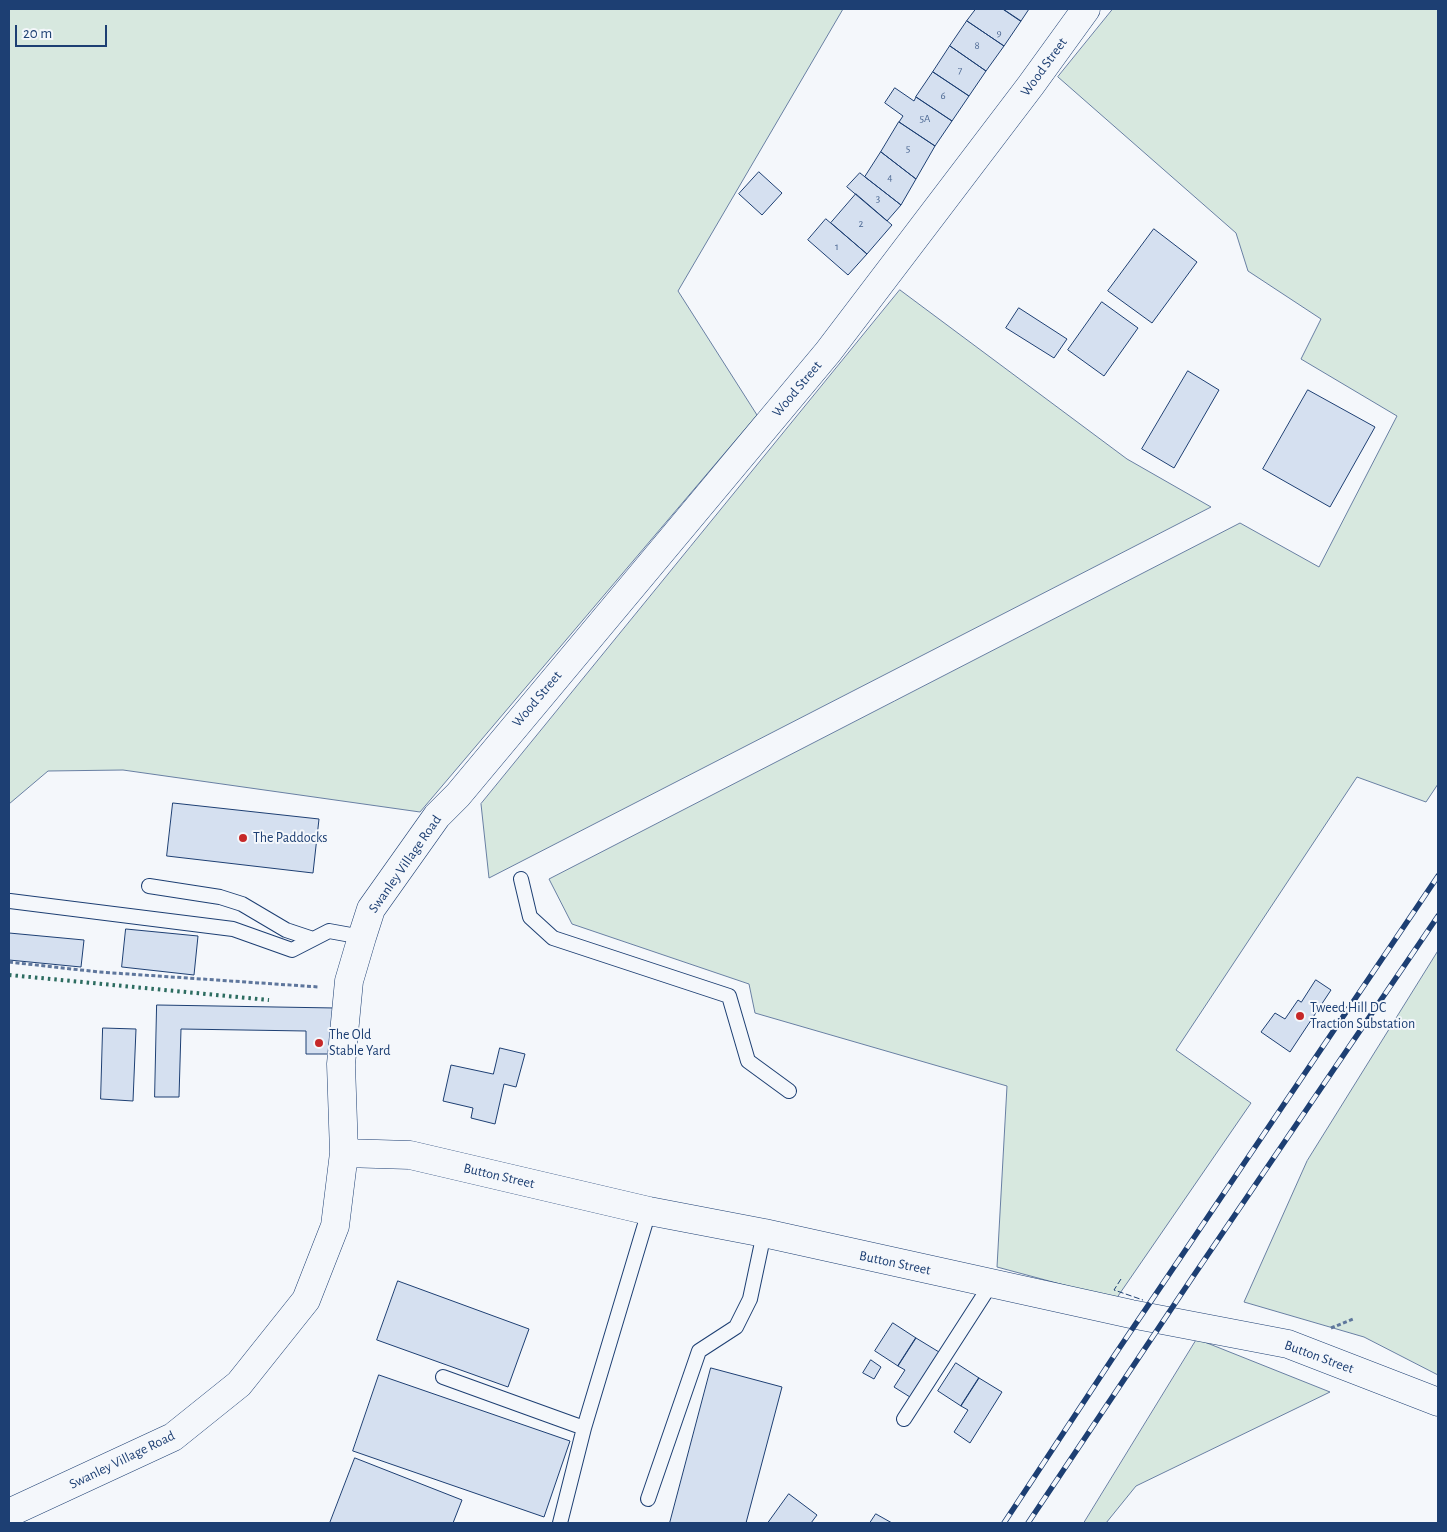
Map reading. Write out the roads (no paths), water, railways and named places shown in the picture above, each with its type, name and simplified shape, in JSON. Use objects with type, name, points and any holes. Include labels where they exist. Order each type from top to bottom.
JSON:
[{"type":"street","name":"Wood Street","points":[[491,754],[828,352],[1037,78],[1086,9]]},
{"type":"street","name":"Swanley Village Road","points":[[9,1513],[173,1437],[239,1384],[306,1300],[335,1226],[344,1152],[341,1064],[349,980],[371,908],[437,816],[458,795],[491,754]]},
{"type":"street","name":"Button Street","points":[[344,1152],[410,1155],[650,1211],[764,1233],[1131,1314],[1288,1344],[1438,1402]]},
{"type":"lane","points":[[522,879],[530,918],[553,938],[729,996],[748,1061],[789,1091]]},
{"type":"lane","points":[[148,886],[242,904],[286,930],[313,938]]},
{"type":"lane","points":[[10,901],[233,929],[292,950],[329,931],[362,937]]},
{"type":"lane","points":[[560,1523],[584,1428],[650,1211]]},
{"type":"lane","points":[[648,1499],[699,1350],[736,1327],[750,1300],[764,1233]]},
{"type":"lane","points":[[904,1419],[992,1284]]},
{"type":"lane","points":[[443,1377],[584,1428]]},
{"type":"railway","points":[[1004,1523],[1116,1353],[1438,876]]},
{"type":"railway","points":[[1028,1523],[1438,916]]},
{"type":"place","name":"The Paddocks","points":[[243,838]]},
{"type":"place","name":"Tweed Hill DC Traction Substation","points":[[1300,1016]]},
{"type":"place","name":"The Old Stable Yard","points":[[319,1043]]}]
